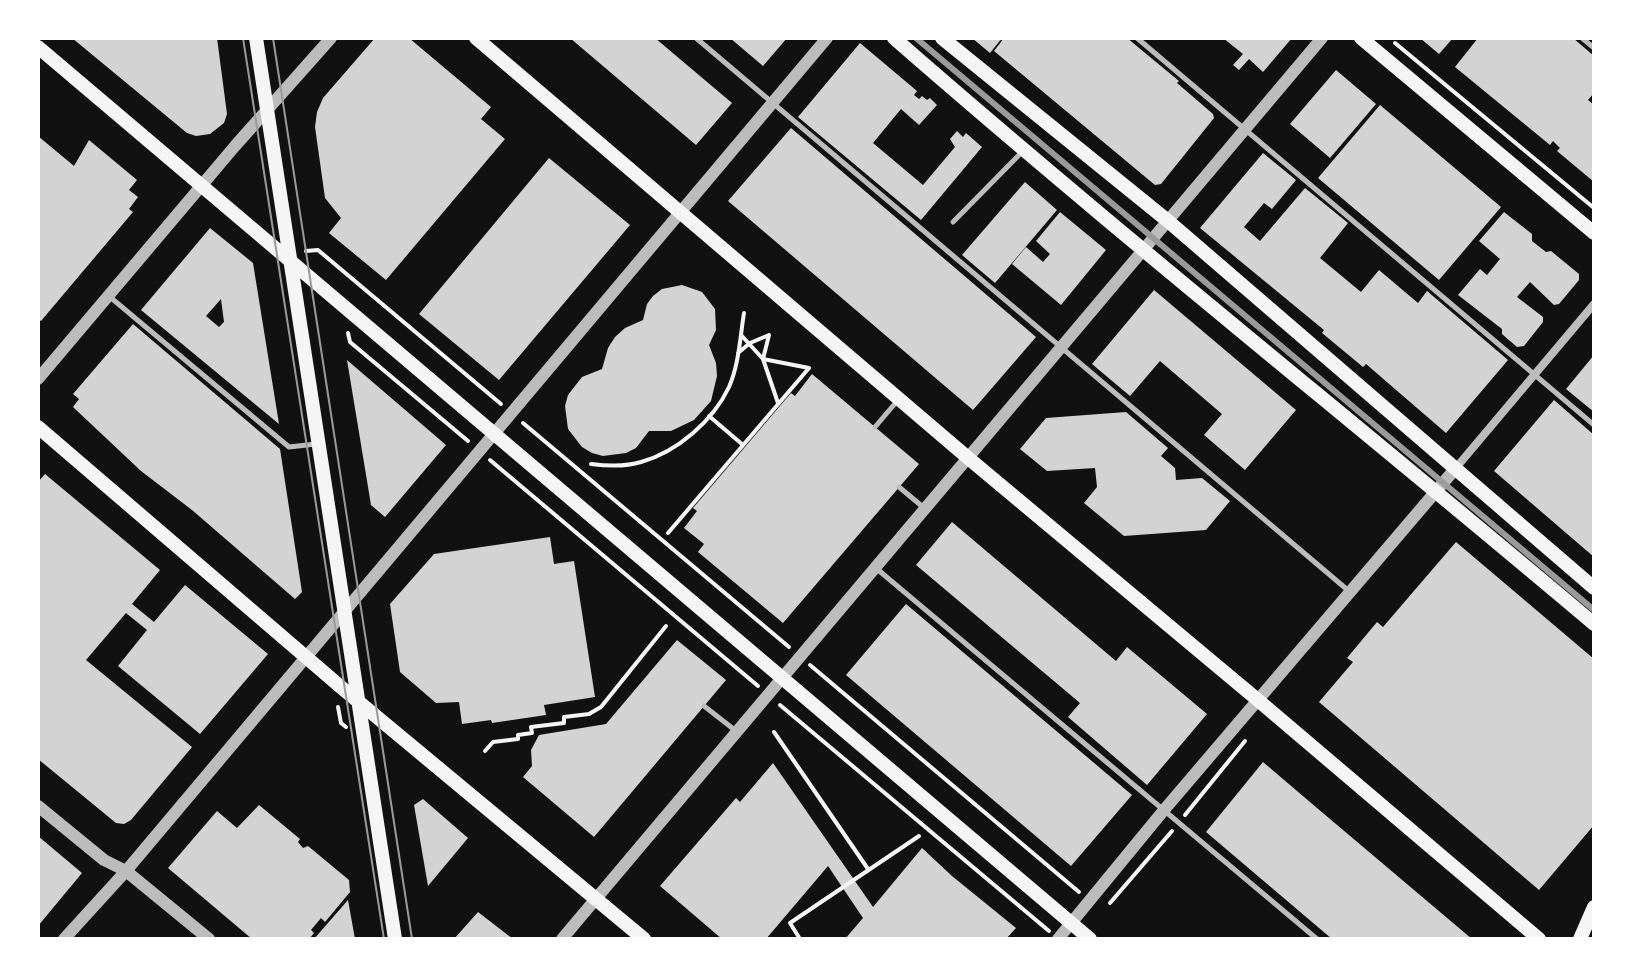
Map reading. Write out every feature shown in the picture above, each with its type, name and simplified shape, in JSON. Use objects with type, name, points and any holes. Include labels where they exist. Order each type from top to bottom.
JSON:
[{"type":"main road","points":[[256,38],[395,939]]},
{"type":"main road","points":[[476,38],[1539,939]]},
{"type":"main road","points":[[894,38],[1022,151],[1437,491],[1594,624]]},
{"type":"main road","points":[[942,38],[1168,221],[1594,588]]},
{"type":"main road","points":[[1361,38],[1594,233]]},
{"type":"main road","points":[[39,42],[202,187],[492,435],[1090,939]]},
{"type":"main road","points":[[38,427],[357,701],[644,939]]},
{"type":"main road","points":[[1580,939],[1594,907]]},
{"type":"street","points":[[38,379],[331,38]]},
{"type":"street","points":[[69,937],[827,38]]},
{"type":"street","points":[[562,939],[1322,38]]},
{"type":"street","points":[[1054,936],[1071,924],[1164,810],[1594,304]]},
{"type":"street","points":[[38,806],[104,860],[126,871],[209,939]]},
{"type":"lane","points":[[696,38],[1351,592]]},
{"type":"lane","points":[[1137,38],[1594,425]]},
{"type":"lane","points":[[1582,38],[1594,48]]},
{"type":"lane","points":[[953,222],[1022,151]]},
{"type":"lane","points":[[109,296],[289,447],[319,443]]},
{"type":"lane","points":[[875,427],[899,399]]},
{"type":"lane","points":[[899,487],[924,508]]},
{"type":"lane","points":[[876,567],[1317,939]]},
{"type":"lane","points":[[704,706],[737,731]]},
{"type":"path","points":[[1387,38],[1407,50],[1594,208]]},
{"type":"path","points":[[309,251],[318,250],[503,406]]},
{"type":"path","points":[[591,464],[623,466],[641,462],[686,439],[709,416],[728,387],[744,313]]},
{"type":"path","points":[[347,321],[350,342],[469,443]]},
{"type":"path","points":[[741,335],[763,359],[778,403]]},
{"type":"path","points":[[737,354],[750,343],[769,335],[763,359]]},
{"type":"path","points":[[668,533],[696,504],[809,368],[763,359]]},
{"type":"path","points":[[709,416],[743,445]]},
{"type":"path","points":[[529,428],[788,646]]},
{"type":"path","points":[[487,458],[758,687]]},
{"type":"path","points":[[485,751],[493,742],[518,739],[518,735],[532,733],[531,727],[564,723],[564,717],[589,714],[601,707],[666,626]]},
{"type":"path","points":[[813,667],[1083,896]]},
{"type":"path","points":[[784,708],[1054,936]]},
{"type":"path","points":[[774,732],[869,869]]},
{"type":"path","points":[[800,939],[790,923],[919,836]]},
{"type":"building","points":[[72,38],[217,38],[227,114],[224,123],[210,134],[196,136],[187,133]]},
{"type":"building","points":[[375,38],[409,38],[491,107],[481,119],[505,139],[386,280],[329,233],[341,218],[325,198],[315,127],[323,98]]},
{"type":"building","points":[[570,38],[655,38],[732,103],[696,145]]},
{"type":"building","points":[[730,38],[787,38],[763,66]]},
{"type":"building","points":[[972,38],[1002,38],[990,53]]},
{"type":"building","points":[[1004,38],[1127,38],[1179,81],[1177,83],[1214,118],[1161,184],[1155,185],[994,51]]},
{"type":"building","points":[[1223,38],[1292,38],[1263,72],[1249,59],[1239,70],[1233,65],[1243,54]]},
{"type":"building","points":[[1420,38],[1453,38],[1439,54]]},
{"type":"building","points":[[1478,38],[1573,38],[1594,56],[1594,93],[1588,100],[1594,105],[1594,182],[1557,151],[1560,148],[1553,141],[1550,145],[1455,67]]},
{"type":"building","points":[[860,43],[917,91],[914,95],[919,99],[922,96],[927,100],[930,98],[937,105],[919,125],[901,109],[873,143],[923,185],[955,147],[950,139],[957,131],[963,137],[966,133],[982,147],[921,220],[798,117]]},
{"type":"building","points":[[1336,70],[1376,104],[1330,158],[1290,124]]},
{"type":"building","points":[[1380,105],[1501,207],[1439,280],[1318,178]]},
{"type":"building","points":[[791,128],[1036,337],[973,410],[728,201]]},
{"type":"building","points":[[38,136],[74,166],[89,140],[137,180],[129,190],[138,197],[129,209],[133,212],[41,321],[38,319]]},
{"type":"building","points":[[1263,153],[1296,180],[1272,209],[1264,203],[1244,227],[1260,241],[1305,188],[1348,223],[1320,258],[1361,292],[1379,270],[1418,303],[1427,291],[1508,360],[1446,433],[1366,364],[1363,367],[1322,333],[1324,330],[1200,228]]},
{"type":"building","points":[[549,158],[630,225],[499,380],[419,314]]},
{"type":"building","points":[[1025,182],[1057,210],[995,283],[962,255]]},
{"type":"building","points":[[1060,212],[1106,250],[1061,305],[1012,264],[1026,247],[1043,262],[1050,254],[1036,241]]},
{"type":"building","points":[[1504,212],[1532,234],[1532,241],[1546,252],[1551,251],[1579,274],[1579,280],[1559,304],[1554,305],[1530,282],[1517,297],[1543,317],[1543,322],[1524,346],[1517,347],[1502,334],[1502,329],[1458,295],[1480,269],[1487,275],[1500,259],[1479,241]]},
{"type":"building","points":[[210,228],[253,263],[279,424],[141,310]],"holes":[[[221,299],[224,322],[219,327],[206,316]]]},
{"type":"building","points":[[682,285],[702,292],[715,309],[716,330],[709,345],[717,376],[711,401],[694,420],[671,431],[649,431],[636,448],[626,453],[603,456],[592,453],[582,447],[568,429],[565,406],[568,395],[582,377],[602,369],[615,337],[625,328],[643,320],[647,304],[653,296],[662,289]]},
{"type":"building","points":[[1154,290],[1296,410],[1245,470],[1204,435],[1222,414],[1160,361],[1130,396],[1092,364]]},
{"type":"building","points":[[133,324],[280,449],[302,592],[295,599],[192,510],[141,471],[73,407],[79,399],[73,394]]},
{"type":"building","points":[[1594,355],[1594,412],[1566,389]]},
{"type":"building","points":[[347,360],[446,445],[385,517],[371,505]]},
{"type":"building","points":[[812,374],[919,464],[783,623],[698,552],[704,544],[684,528],[697,511],[693,508],[791,393],[795,396]]},
{"type":"building","points":[[1554,400],[1594,435],[1594,557],[1494,471]]},
{"type":"building","points":[[1126,412],[1168,448],[1161,456],[1175,468],[1176,480],[1202,478],[1230,501],[1206,530],[1124,536],[1084,503],[1097,487],[1095,468],[1047,471],[1020,449],[1046,418]]},
{"type":"building","points":[[45,474],[160,570],[132,604],[154,622],[185,585],[268,654],[200,734],[118,666],[147,630],[126,613],[86,660],[192,747],[131,820],[124,824],[116,823],[38,759],[38,482]]},
{"type":"building","points":[[952,522],[1116,661],[1127,647],[1207,714],[1147,785],[1068,717],[1080,703],[916,565]]},
{"type":"building","points":[[550,537],[554,564],[574,561],[595,697],[544,705],[546,715],[462,724],[459,702],[436,703],[400,672],[390,604],[434,554]]},
{"type":"building","points":[[1456,542],[1594,659],[1594,825],[1539,890],[1319,702],[1353,662],[1347,658],[1377,622],[1383,627]]},
{"type":"building","points":[[906,604],[1132,795],[1071,866],[846,675]]},
{"type":"building","points":[[677,640],[726,680],[594,837],[523,777],[532,766],[531,750],[539,735],[606,724]]},
{"type":"building","points":[[1263,762],[1472,939],[1332,939],[1206,832]]},
{"type":"building","points":[[773,763],[873,907],[922,848],[1016,928],[1006,939],[845,939],[863,918],[828,866],[766,939],[722,939],[660,886],[736,798],[740,802]]},
{"type":"building","points":[[423,799],[468,838],[428,886],[414,805]]},
{"type":"building","points":[[259,805],[300,839],[298,842],[303,848],[308,846],[349,880],[350,892],[325,922],[321,918],[311,930],[314,933],[309,939],[252,939],[168,868],[217,811],[237,828]]},
{"type":"building","points":[[38,836],[82,873],[38,926]]},
{"type":"building","points":[[348,900],[355,939],[314,939]]},
{"type":"building","points":[[478,912],[513,939],[454,939]]},
{"type":"tram line","points":[[243,38],[384,939]]},
{"type":"tram line","points":[[273,38],[412,939]]},
{"type":"railway","points":[[916,38],[1594,610]]}]
